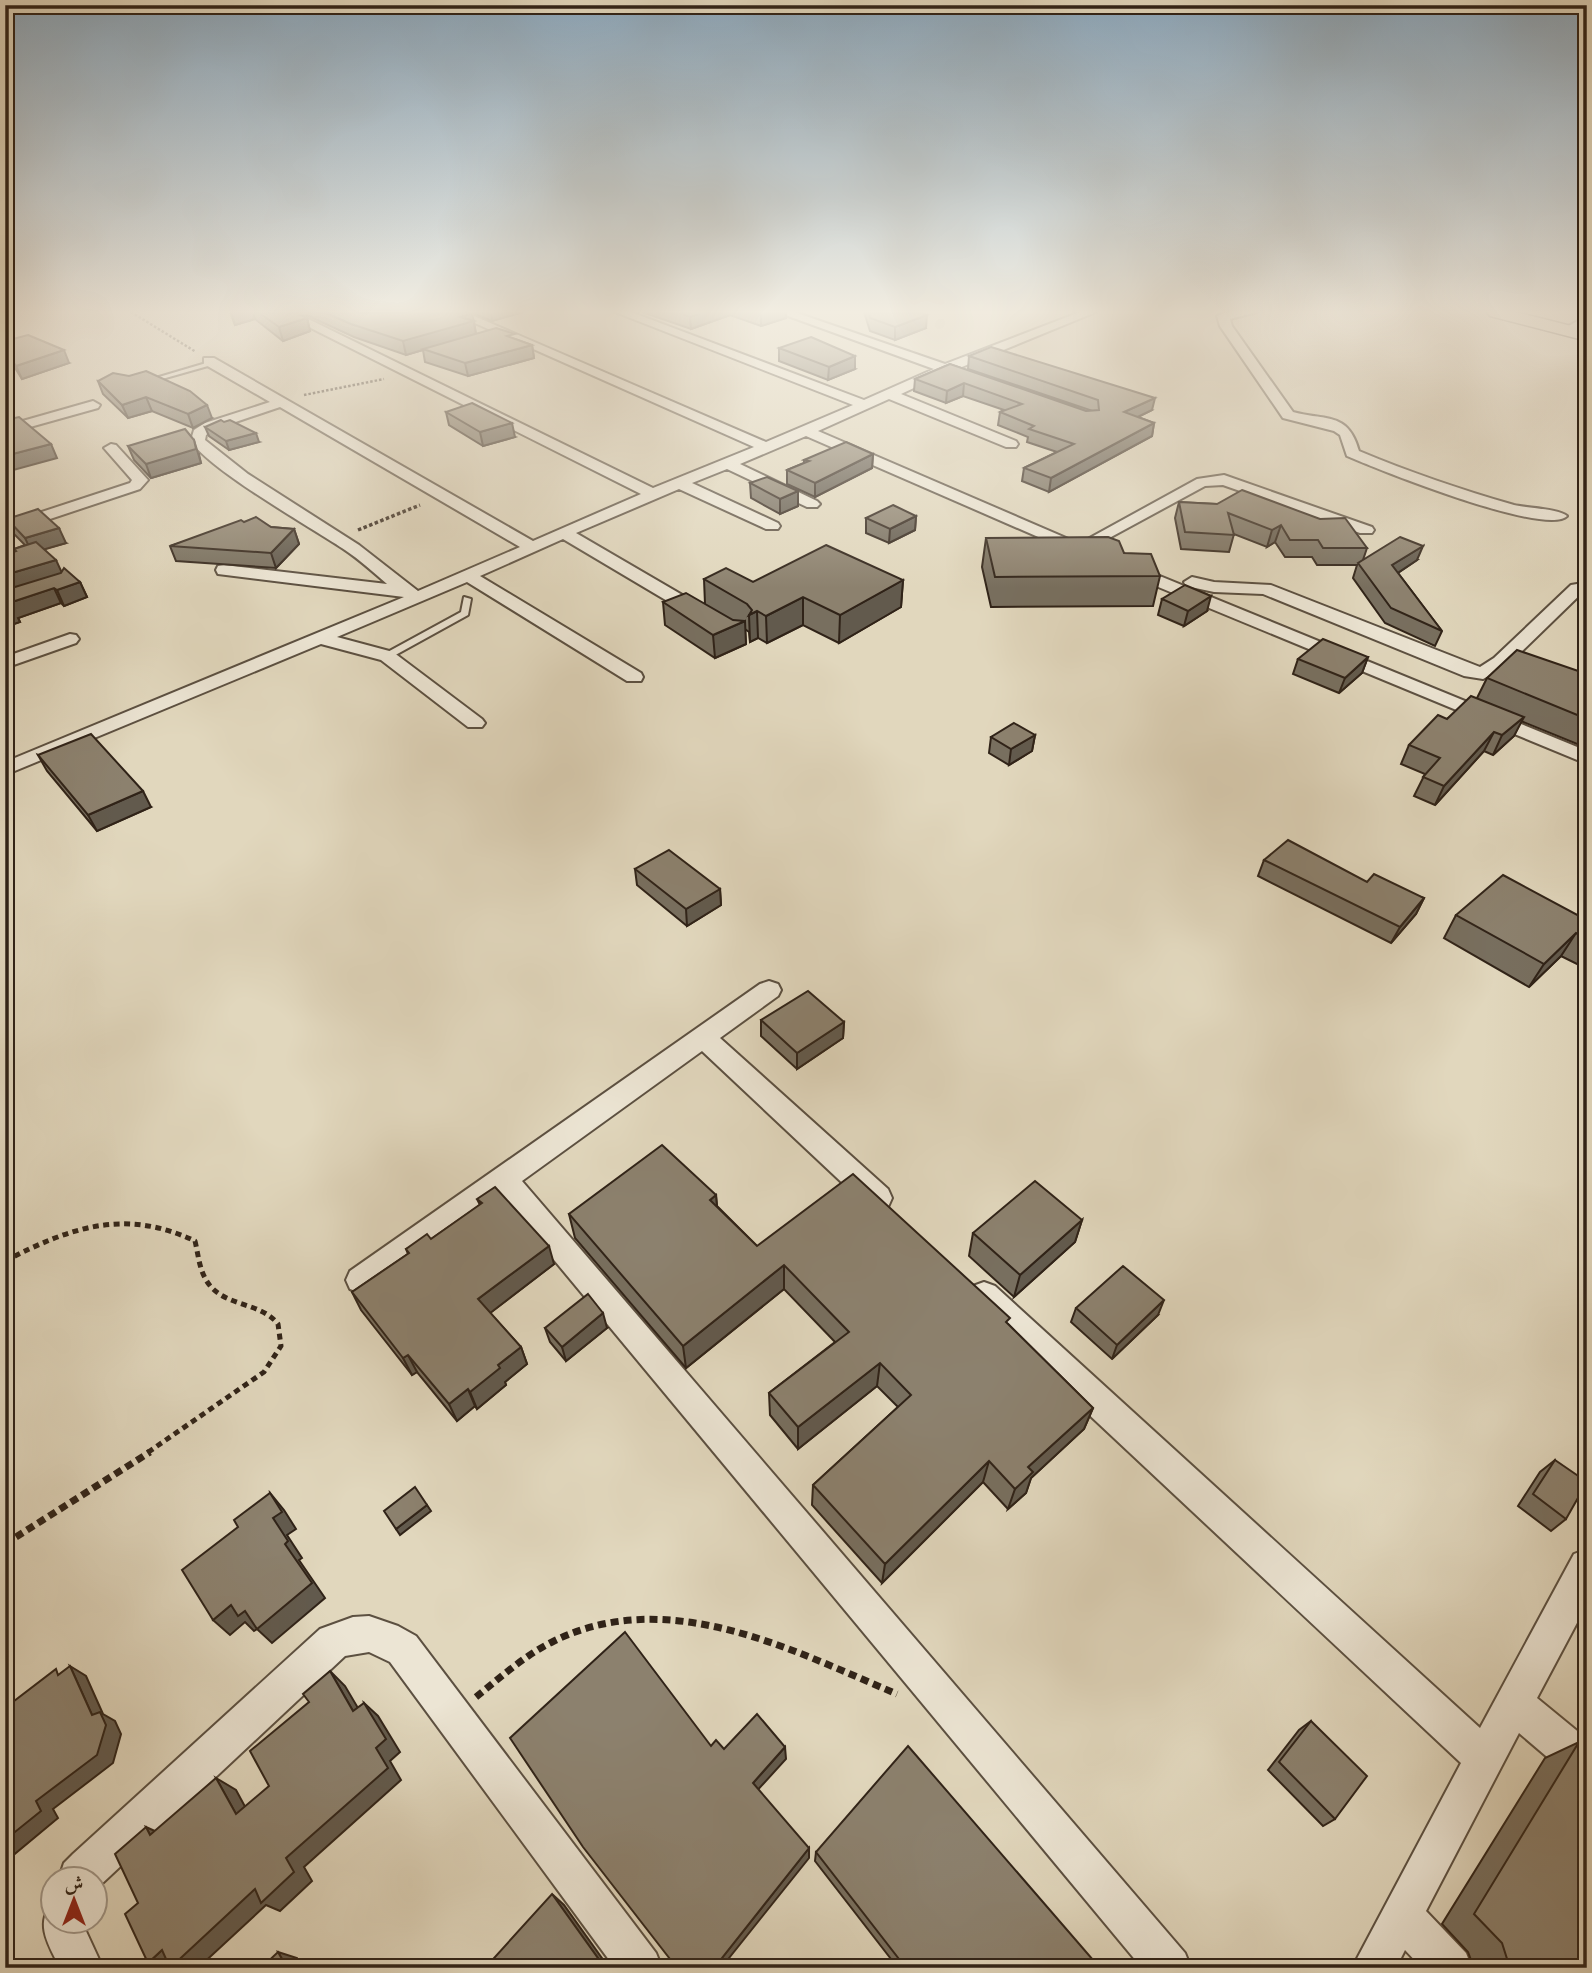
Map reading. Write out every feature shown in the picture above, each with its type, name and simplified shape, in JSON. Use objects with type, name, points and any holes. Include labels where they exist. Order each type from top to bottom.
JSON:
[{"type":"street","points":[[277,404],[210,426],[199,433],[201,446],[243,478],[338,538],[412,594]]},
{"type":"street","points":[[287,404],[532,547]]},
{"type":"street","points":[[472,404],[653,494]]},
{"type":"street","points":[[668,404],[765,447]]},
{"type":"street","points":[[914,404],[1011,444]]},
{"type":"street","points":[[1280,404],[1288,415],[1301,420],[1323,420],[1336,424],[1347,433],[1352,453],[1394,472],[1522,512],[1552,519],[1559,516]]},
{"type":"street","points":[[5,430],[93,405]]},
{"type":"street","points":[[5,769],[320,638],[412,594],[467,575],[864,405]]},
{"type":"street","points":[[811,429],[1104,550],[1188,581],[1214,587],[1265,589],[1471,672],[1483,673],[1500,662],[1577,589]]},
{"type":"street","points":[[5,529],[135,486],[140,480],[110,448]]},
{"type":"street","points":[[727,463],[812,504]]},
{"type":"street","points":[[1104,550],[1202,482],[1215,480],[1224,480],[1366,530]]},
{"type":"street","points":[[679,483],[772,526]]},
{"type":"street","points":[[564,533],[717,623]]},
{"type":"street","points":[[1104,550],[1229,608],[1587,758]]},
{"type":"street","points":[[224,570],[412,594]]},
{"type":"street","points":[[467,575],[634,677]]},
{"type":"street","points":[[320,638],[387,656],[475,723]]},
{"type":"street","points":[[5,663],[70,639]]},
{"type":"street","points":[[1500,662],[1538,676]]},
{"type":"street","points":[[361,1280],[769,990]]},
{"type":"street","points":[[703,1037],[899,1217]]},
{"type":"street","points":[[503,1179],[1170,1968]]},
{"type":"street","points":[[960,1274],[1485,1758]]},
{"type":"street","points":[[1373,1968],[1587,1567]]},
{"type":"street","points":[[90,1864],[333,1642],[368,1632],[403,1649],[641,1968]]},
{"type":"street","points":[[1514,1703],[1587,1765]]},
{"type":"street","points":[[1401,1915],[1451,1968]]},
{"type":"street","points":[[65,1934],[82,1968]]},
{"type":"lane","points":[[387,656],[465,613],[467,599]]},
{"type":"path","points":[[338,538],[420,505]]},
{"type":"path","points":[[5,1261],[34,1245],[86,1228],[121,1221],[156,1223],[195,1241],[203,1278],[216,1293],[265,1310],[280,1324],[282,1341],[277,1358],[264,1372],[138,1460],[5,1544]]},
{"type":"path","points":[[453,1715],[522,1661],[556,1640],[599,1624],[647,1617],[692,1620],[740,1630],[908,1698]]},
{"type":"building","points":[[163,404],[207,405],[188,414]]},
{"type":"building","points":[[474,404],[512,423],[480,432],[446,412]]},
{"type":"building","points":[[1022,404],[1066,404],[1086,411],[1099,410],[1098,404],[1142,404],[1124,412],[1154,423],[1051,478],[1024,468],[1074,444],[1029,429],[1034,426],[1000,412]]},
{"type":"building","points":[[19,417],[51,444],[5,456],[5,420]]},
{"type":"building","points":[[221,420],[230,420],[256,433],[226,441],[205,427]]},
{"type":"building","points":[[185,429],[194,440],[196,449],[146,464],[128,446]]},
{"type":"building","points":[[846,442],[873,454],[815,483],[787,470],[809,461],[804,460]]},
{"type":"building","points":[[767,477],[798,491],[780,499],[750,483]]},
{"type":"building","points":[[1242,490],[1320,519],[1345,518],[1367,548],[1323,548],[1318,540],[1290,540],[1281,525],[1272,530],[1228,513],[1234,535],[1185,532],[1179,502],[1217,504]]},
{"type":"building","points":[[893,505],[916,516],[890,529],[866,518]]},
{"type":"building","points":[[38,509],[59,528],[25,538],[7,519]]},
{"type":"building","points":[[256,517],[271,527],[294,529],[271,553],[170,546],[241,520],[244,522]]},
{"type":"building","points":[[1108,537],[1119,541],[1124,553],[1151,554],[1160,576],[995,577],[986,538]]},
{"type":"building","points":[[1400,537],[1423,546],[1392,565],[1442,631],[1391,608],[1358,563]]},
{"type":"building","points":[[36,542],[56,560],[5,575],[5,555]]},
{"type":"building","points":[[826,545],[903,580],[840,615],[803,597],[766,616],[757,611],[749,615],[752,610],[747,604],[704,579],[726,568],[753,582]]},
{"type":"building","points":[[64,568],[80,582],[9,603],[12,606],[5,609],[5,590],[61,573]]},
{"type":"building","points":[[1185,585],[1211,596],[1188,611],[1162,599]]},
{"type":"building","points":[[686,593],[733,620],[745,621],[713,635],[663,602]]},
{"type":"building","points":[[1323,639],[1368,657],[1345,678],[1298,659]]},
{"type":"building","points":[[1517,650],[1587,674],[1587,719],[1487,678]]},
{"type":"building","points":[[1471,696],[1524,717],[1502,735],[1494,732],[1444,786],[1423,777],[1440,758],[1409,745],[1438,715],[1447,719]]},
{"type":"building","points":[[1014,723],[1035,735],[1011,749],[991,737]]},
{"type":"building","points":[[91,734],[143,791],[88,815],[38,755]]},
{"type":"building","points":[[1288,840],[1367,882],[1374,874],[1424,898],[1400,927],[1264,860]]},
{"type":"building","points":[[669,850],[720,889],[686,909],[635,869]]},
{"type":"building","points":[[1503,875],[1581,917],[1587,911],[1587,939],[1576,933],[1544,964],[1456,915]]},
{"type":"building","points":[[808,991],[844,1022],[797,1053],[761,1020]]},
{"type":"building","points":[[662,1145],[716,1195],[710,1200],[757,1246],[853,1174],[1010,1318],[1006,1322],[1093,1408],[1028,1467],[1033,1472],[1015,1489],[989,1461],[885,1564],[813,1485],[911,1395],[880,1363],[798,1427],[769,1393],[849,1332],[784,1265],[683,1346],[569,1214]]},
{"type":"building","points":[[1035,1181],[1082,1220],[1020,1275],[973,1233]]},
{"type":"building","points":[[495,1187],[549,1246],[478,1299],[521,1347],[470,1392],[468,1389],[449,1404],[408,1355],[403,1358],[352,1292],[409,1253],[406,1249],[427,1234],[431,1239],[482,1203],[477,1199]]},
{"type":"building","points":[[1123,1266],[1164,1300],[1117,1345],[1076,1308]]},
{"type":"building","points":[[588,1294],[603,1313],[562,1347],[545,1328]]},
{"type":"building","points":[[1555,1460],[1587,1482],[1566,1519],[1533,1494]]},
{"type":"building","points":[[415,1487],[427,1505],[396,1529],[384,1511]]},
{"type":"building","points":[[270,1493],[282,1512],[273,1518],[288,1541],[285,1544],[312,1583],[257,1629],[245,1611],[238,1616],[231,1605],[213,1620],[182,1570],[238,1527],[234,1520]]},
{"type":"building","points":[[625,1632],[711,1746],[716,1740],[724,1749],[757,1714],[785,1747],[753,1783],[809,1848],[714,1968],[677,1968],[583,1847],[510,1738]]},
{"type":"building","points":[[70,1666],[92,1715],[100,1712],[106,1725],[97,1755],[36,1801],[41,1811],[5,1840],[5,1708],[56,1669],[58,1675]]},
{"type":"building","points":[[330,1671],[353,1711],[364,1703],[386,1739],[376,1748],[388,1768],[286,1858],[294,1872],[261,1903],[255,1889],[170,1968],[162,1950],[148,1963],[125,1914],[138,1903],[115,1854],[146,1827],[150,1835],[216,1778],[236,1814],[269,1786],[250,1751],[309,1702],[303,1694]]},
{"type":"building","points":[[1311,1721],[1367,1776],[1335,1819],[1279,1762]]},
{"type":"building","points":[[1579,1742],[1587,1748],[1587,1968],[1502,1968],[1498,1963],[1508,1962],[1502,1943],[1474,1914]]},
{"type":"building","points":[[908,1746],[1100,1968],[906,1968],[816,1852]]},
{"type":"building","points":[[552,1894],[605,1968],[485,1968]]},
{"type":"building","points":[[278,1952],[287,1968],[261,1968]]},
{"type":"building","points":[[303,1961],[307,1968],[296,1968]]}]
